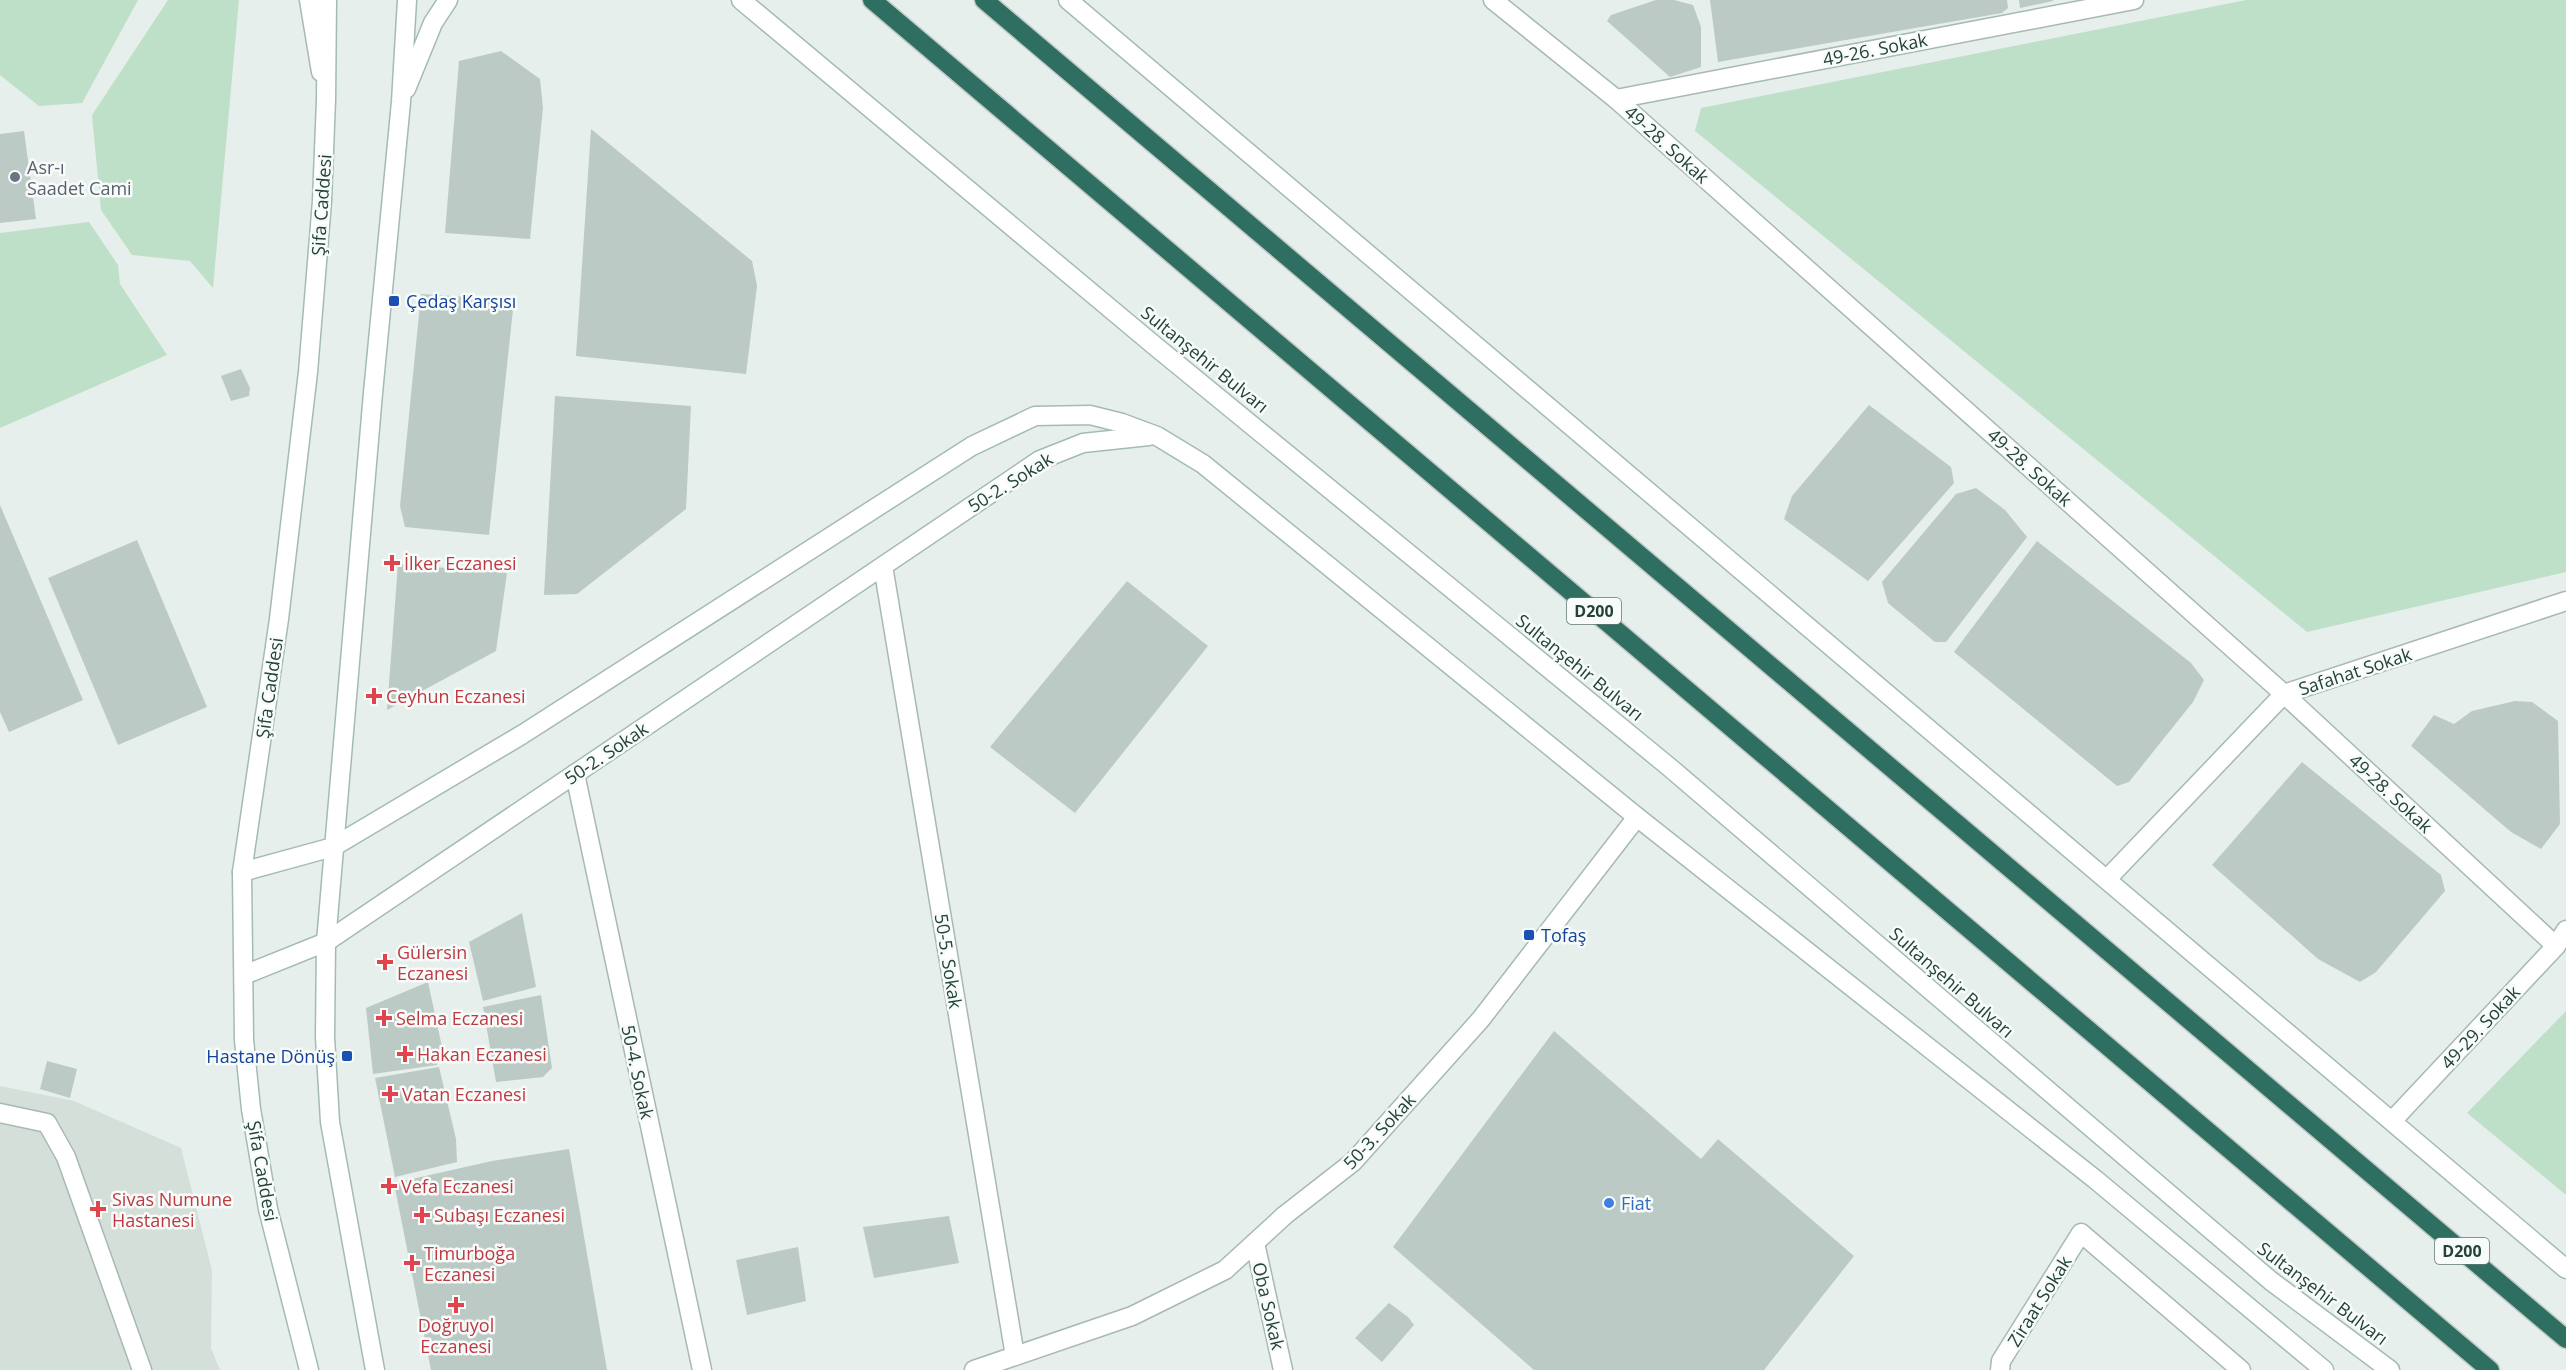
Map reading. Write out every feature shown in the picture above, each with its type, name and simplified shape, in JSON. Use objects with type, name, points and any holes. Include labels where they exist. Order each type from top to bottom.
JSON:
[{"type":"highway","name":"D200","points":[[872,0],[2490,1370]]},
{"type":"highway","name":"D200","points":[[984,0],[2566,1339]]},
{"type":"street","points":[[309,0],[326,100]]},
{"type":"street","name":"Şifa Caddesi","points":[[309,1370],[268,1209],[255,1131],[244,1040],[242,872],[279,619],[308,372],[322,201],[327,0]]},
{"type":"street","points":[[375,1370],[330,1122],[325,1037],[326,942],[378,335],[401,102],[407,0]]},
{"type":"street","points":[[401,102],[433,23],[448,0]]},
{"type":"street","name":"Sultanşehir Bulvarı","points":[[741,0],[1155,346],[1668,766],[2271,1281],[2391,1370]]},
{"type":"street","points":[[1068,0],[2566,1269]]},
{"type":"street","name":"49-28. Sokak","points":[[1493,0],[1616,99],[2284,694],[2556,946]]},
{"type":"street","name":"49-26. Sokak","points":[[1616,99],[2134,0]]},
{"type":"street","points":[[242,872],[333,848],[523,734],[972,446],[1035,416],[1090,415],[1122,423],[1157,436],[1203,464],[1637,817],[2096,1180],[2324,1370]]},
{"type":"street","name":"50-2. Sokak","points":[[244,975],[326,942],[1040,460],[1083,443],[1157,436]]},
{"type":"street","name":"50-5. Sokak","points":[[884,566],[1015,1356]]},
{"type":"street","name":"Safahat Sokak","points":[[2108,879],[2284,694],[2566,601]]},
{"type":"street","name":"50-4. Sokak","points":[[575,774],[702,1370]]},
{"type":"street","name":"50-3. Sokak","points":[[974,1370],[1132,1316],[1225,1270],[1285,1215],[1353,1162],[1481,1019],[1637,817]]},
{"type":"street","name":"49-29. Sokak","points":[[2392,1121],[2556,946],[2566,930]]},
{"type":"street","points":[[0,1113],[47,1123],[66,1157],[142,1370]]},
{"type":"street","name":"Ziraat Sokak","points":[[2000,1370],[2001,1361],[2081,1233],[2241,1370]]},
{"type":"street","name":"Oba Sokak","points":[[1255,1243],[1283,1370]]},
{"type":"shaded area","name":"Sivas Numune Hastanesi","points":[[0,1086],[74,1101],[181,1148],[212,1270],[211,1348],[220,1370],[0,1370]]},
{"type":"green space","points":[[0,0],[138,0],[82,103],[39,106],[0,75]]},
{"type":"green space","points":[[168,0],[239,0],[213,288],[190,261],[132,255],[101,210],[92,115]]},
{"type":"green space","points":[[2246,0],[2566,0],[2566,572],[2307,632],[1695,131],[1701,108]]},
{"type":"green space","points":[[89,222],[118,265],[120,284],[167,355],[0,428],[0,233]]},
{"type":"green space","points":[[2566,1011],[2566,1195],[2467,1113]]},
{"type":"building","points":[[1656,0],[1674,0],[1693,5],[1701,27],[1701,67],[1670,77],[1607,21],[1611,15]]},
{"type":"building","points":[[1710,0],[2007,0],[2008,8],[2002,13],[1718,62]]},
{"type":"building","points":[[2019,0],[2053,0],[2053,1],[2020,8]]},
{"type":"building","points":[[501,51],[540,79],[543,108],[530,239],[445,233],[459,61]]},
{"type":"building","points":[[591,129],[752,261],[757,286],[746,374],[576,356]]},
{"type":"building","name":"Asr-ı Saadet Cami","points":[[24,131],[36,219],[0,223],[0,134]]},
{"type":"building","points":[[421,294],[514,300],[489,535],[405,527],[400,506]]},
{"type":"building","points":[[241,369],[250,388],[249,396],[231,401],[221,376]]},
{"type":"building","points":[[555,396],[691,406],[686,509],[577,594],[544,595]]},
{"type":"building","points":[[1869,405],[1951,467],[1954,483],[1868,581],[1784,519],[1792,496]]},
{"type":"building","points":[[1976,488],[2005,510],[2027,537],[1946,642],[1935,642],[1888,603],[1882,582],[1956,494]]},
{"type":"building","points":[[0,505],[83,700],[9,732],[0,712]]},
{"type":"building","points":[[137,540],[207,707],[118,745],[48,578]]},
{"type":"building","points":[[2037,541],[2191,663],[2204,680],[2193,702],[2129,782],[2117,786],[1954,652]]},
{"type":"building","points":[[398,564],[507,573],[496,651],[387,710]]},
{"type":"building","points":[[1127,581],[1208,646],[1075,813],[990,747]]},
{"type":"building","points":[[2515,701],[2532,702],[2558,721],[2560,824],[2541,849],[2511,832],[2411,746],[2434,715],[2454,724],[2472,711]]},
{"type":"building","points":[[2302,762],[2441,875],[2445,891],[2376,972],[2360,982],[2318,959],[2212,865]]},
{"type":"building","points":[[522,913],[536,987],[483,1001],[469,942]]},
{"type":"building","points":[[428,982],[442,1047],[437,1065],[373,1074],[366,1008]]},
{"type":"building","points":[[541,995],[552,1068],[543,1077],[496,1082],[483,1007]]},
{"type":"building","name":"Fiat","points":[[1554,1031],[1701,1159],[1718,1139],[1854,1256],[1764,1370],[1534,1370],[1393,1247]]},
{"type":"building","points":[[47,1061],[77,1069],[70,1098],[40,1089]]},
{"type":"building","points":[[439,1067],[456,1139],[457,1162],[395,1177],[375,1078]]},
{"type":"building","points":[[569,1149],[607,1370],[431,1370],[394,1183],[492,1161]]},
{"type":"building","points":[[949,1216],[959,1263],[874,1278],[863,1227]]},
{"type":"building","points":[[798,1247],[806,1301],[747,1315],[736,1260]]},
{"type":"building","points":[[1389,1303],[1408,1317],[1414,1325],[1382,1362],[1355,1338]]},
{"type":"place","name":"Asr-ı Saadet Cami","points":[[15,177]]},
{"type":"place","name":"Çedaş Karşısı","points":[[394,301]]},
{"type":"place","name":"İlker Eczanesi","points":[[392,563]]},
{"type":"place","name":"Ceyhun Eczanesi","points":[[374,696]]},
{"type":"place","name":"Tofaş","points":[[1529,935]]},
{"type":"place","name":"Gülersin Eczanesi","points":[[385,962]]},
{"type":"place","name":"Selma Eczanesi","points":[[384,1018]]},
{"type":"place","name":"Hakan Eczanesi","points":[[405,1054]]},
{"type":"place","name":"Hastane Dönüş","points":[[347,1056]]},
{"type":"place","name":"Vatan Eczanesi","points":[[390,1094]]},
{"type":"place","name":"Vefa Eczanesi","points":[[389,1186]]},
{"type":"place","name":"Fiat","points":[[1609,1203]]},
{"type":"place","name":"Sivas Numune Hastanesi","points":[[98,1209]]},
{"type":"place","name":"Subaşı Eczanesi","points":[[422,1215]]},
{"type":"place","name":"Timurboğa Eczanesi","points":[[412,1263]]},
{"type":"place","name":"Doğruyol Eczanesi","points":[[456,1305]]}]
